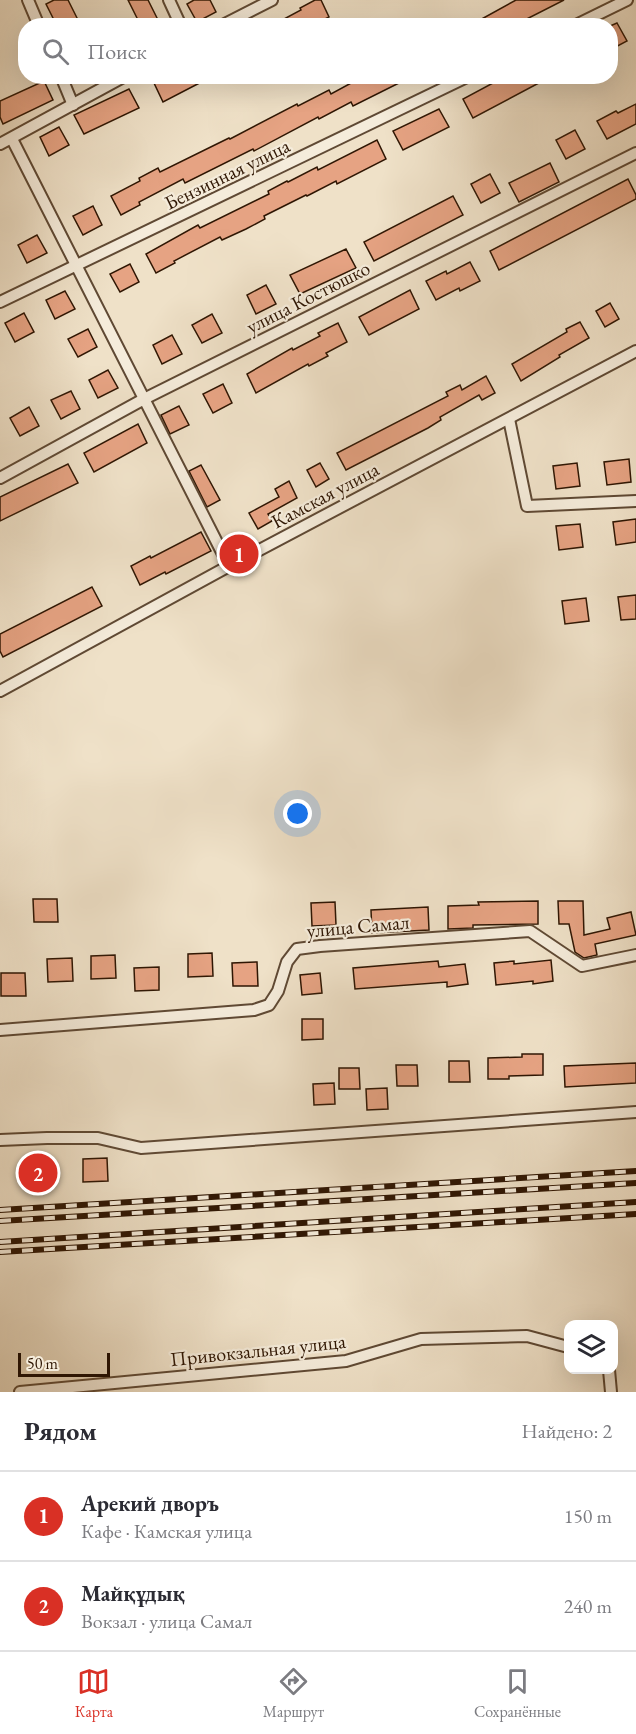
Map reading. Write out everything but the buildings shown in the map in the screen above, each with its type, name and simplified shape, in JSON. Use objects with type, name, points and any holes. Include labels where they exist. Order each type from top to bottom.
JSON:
[{"type":"street","points":[[28,0],[36,18]]},
{"type":"street","points":[[169,0],[177,18]]},
{"type":"street","points":[[236,18],[272,0]]},
{"type":"street","points":[[590,18],[627,0]]},
{"type":"street","points":[[64,84],[73,105]]},
{"type":"street","points":[[0,144],[111,84]]},
{"type":"street","name":"Бензинная улица","points":[[0,302],[453,84]]},
{"type":"street","points":[[12,139],[229,566]]},
{"type":"street","name":"улица Костюшко","points":[[0,478],[144,399],[636,153]]},
{"type":"street","name":"Камская улица","points":[[0,691],[229,566],[636,351]]},
{"type":"street","points":[[509,419],[527,506],[636,501]]},
{"type":"street","name":"улица Самал","points":[[0,1030],[254,1010],[269,1005],[278,991],[287,962],[297,949],[320,946],[530,931],[582,966],[636,955]]},
{"type":"street","points":[[0,1140],[98,1138],[141,1148],[636,1112]]},
{"type":"street","name":"Привокзальная улица","points":[[20,1392],[346,1361],[421,1339],[527,1336],[564,1346]]},
{"type":"street","points":[[609,1374],[611,1392]]},
{"type":"railway","points":[[0,1210],[636,1171]]},
{"type":"railway","points":[[0,1221],[636,1183]]},
{"type":"railway","points":[[0,1242],[636,1202]]},
{"type":"railway","points":[[0,1252],[636,1214]]},
{"type":"place","name":"Арекий дворъ","points":[[239,554]]},
{"type":"place","name":"Майқұдық","points":[[38,1173]]}]
